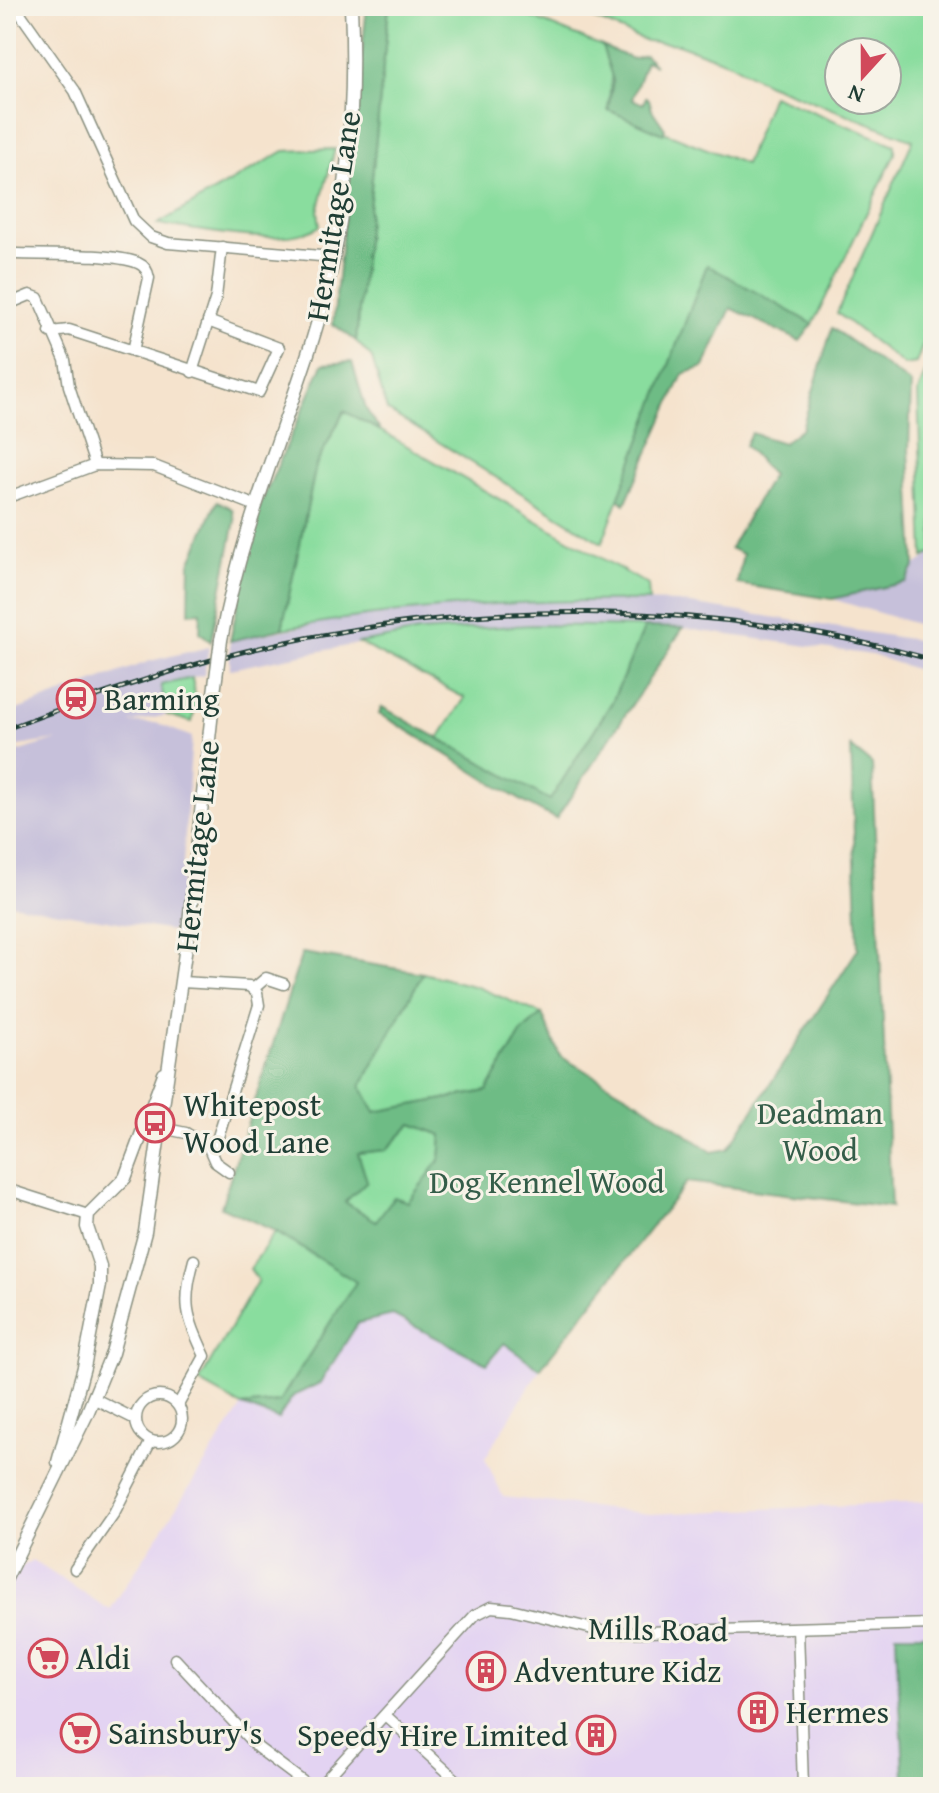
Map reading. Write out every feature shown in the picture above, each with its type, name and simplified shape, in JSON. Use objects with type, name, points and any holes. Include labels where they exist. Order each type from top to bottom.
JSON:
[{"type":"main road","name":"Hermitage Lane","points":[[6,1578],[112,1353],[145,1232],[182,982],[221,640],[254,505],[314,337],[332,257],[354,76],[351,6]]},
{"type":"main road","points":[[51,1488],[84,1367],[100,1285],[100,1266],[87,1227],[88,1215],[125,1178],[173,1046]]},
{"type":"street","points":[[15,6],[75,91],[138,227],[151,237],[168,243],[332,257]]},
{"type":"street","points":[[192,372],[216,297],[222,247]]},
{"type":"street","points":[[16,254],[138,263],[149,278],[133,351]]},
{"type":"street","points":[[6,305],[35,295],[65,360],[69,386],[95,465]]},
{"type":"street","points":[[50,332],[69,330],[259,392],[279,348],[208,321]]},
{"type":"street","points":[[6,498],[95,465],[154,466],[254,505]]},
{"type":"street","points":[[182,982],[253,989],[266,978],[284,984]]},
{"type":"street","points":[[208,1146],[219,1137],[259,1005],[253,989]]},
{"type":"street","points":[[162,1128],[186,1133],[208,1146],[212,1166],[229,1172]]},
{"type":"street","points":[[6,1189],[88,1215]]},
{"type":"street","points":[[178,1405],[205,1356],[188,1319],[184,1298],[194,1260]]},
{"type":"street","points":[[166,1396],[178,1405],[183,1419],[178,1433],[166,1442],[151,1441],[140,1432],[135,1419],[140,1405],[152,1397],[166,1396]]},
{"type":"street","points":[[93,1398],[135,1419]]},
{"type":"street","points":[[75,1569],[109,1521],[151,1441]]},
{"type":"street","name":"Mills Road","points":[[319,1787],[475,1615],[491,1607],[609,1633],[933,1624]]},
{"type":"street","points":[[798,1629],[803,1787]]},
{"type":"street","points":[[175,1659],[258,1748],[310,1787]]},
{"type":"street","points":[[385,1715],[464,1787]]},
{"type":"shaded area","points":[[933,553],[933,629],[832,599],[906,582],[915,565]]},
{"type":"shaded area","points":[[476,602],[678,602],[928,642],[933,644],[933,675],[872,655],[680,628],[531,625],[419,632],[230,669],[230,641],[372,613]]},
{"type":"shaded area","points":[[209,647],[204,675],[161,685],[167,715],[130,723],[156,723],[192,737],[178,932],[6,903],[6,755],[57,740],[6,748],[6,714],[150,661]]},
{"type":"shaded area","points":[[393,1315],[487,1364],[504,1343],[540,1369],[485,1458],[503,1497],[650,1514],[927,1502],[933,1495],[933,1787],[8,1787],[6,1587],[16,1571],[32,1560],[110,1610],[242,1406],[279,1419],[293,1396],[321,1383],[358,1323]]},
{"type":"green space","points":[[367,6],[389,6],[356,341],[333,324]]},
{"type":"green space","points":[[389,6],[489,6],[521,13],[602,46],[612,70],[608,110],[745,164],[772,95],[895,145],[895,154],[813,324],[707,266],[602,543],[387,410],[372,358],[356,341]]},
{"type":"green space","points":[[564,6],[933,6],[933,318],[916,363],[904,365],[837,313],[913,140],[851,116],[903,116],[903,36],[823,36],[823,105],[766,83],[730,63],[678,44],[646,41]]},
{"type":"green space","points":[[602,46],[632,59],[645,55],[655,65],[646,61],[632,99],[643,104],[646,97],[649,99],[652,110],[665,129],[663,134],[608,110],[613,80]]},
{"type":"green space","points":[[335,149],[318,211],[320,226],[304,233],[242,236],[158,224],[284,151]]},
{"type":"green space","points":[[707,265],[813,324],[800,341],[731,308],[704,367],[683,374],[625,504],[618,499]]},
{"type":"green space","points":[[832,328],[911,384],[909,450],[915,565],[906,582],[832,599],[737,584],[743,554],[730,548],[772,475],[745,445],[751,433],[783,443],[802,428]]},
{"type":"green space","points":[[933,353],[933,553],[924,557],[918,392]]},
{"type":"green space","points":[[352,362],[366,409],[381,431],[344,411],[316,465],[282,629],[230,641],[257,512],[323,364]]},
{"type":"green space","points":[[345,410],[648,585],[649,601],[556,601],[465,606],[373,615],[282,629],[316,465]]},
{"type":"green space","points":[[217,501],[232,509],[235,521],[211,642],[200,632],[201,612],[189,613],[190,563]]},
{"type":"green space","points":[[531,625],[645,627],[612,702],[550,801],[439,738],[465,698],[359,643],[419,632]]},
{"type":"green space","points":[[645,627],[683,628],[556,819],[379,714],[382,707],[550,800],[612,702]]},
{"type":"green space","points":[[192,678],[196,701],[192,722],[167,715],[161,685]]},
{"type":"green space","name":"Dog Kennel Wood","points":[[851,747],[872,764],[891,1207],[687,1182],[540,1369],[504,1343],[487,1364],[393,1315],[358,1323],[320,1383],[293,1396],[278,1419],[242,1406],[279,1402],[356,1282],[277,1232],[221,1207],[302,953],[423,973],[361,1086],[375,1112],[487,1091],[522,1032],[542,1014],[560,1056],[639,1102],[712,1152],[728,1149],[858,949]],"holes":[[[412,1124],[442,1135],[440,1160],[408,1202],[394,1197],[376,1221],[345,1202],[367,1181],[358,1153],[386,1150]]]},
{"type":"green space","points":[[423,973],[477,987],[542,1014],[522,1032],[487,1091],[375,1112],[361,1086]]},
{"type":"green space","points":[[412,1124],[442,1135],[440,1160],[408,1202],[376,1221],[345,1202],[366,1181],[357,1153],[386,1150]]},
{"type":"green space","points":[[275,1232],[357,1282],[279,1402],[242,1406],[199,1382],[258,1280],[250,1269]]},
{"type":"green space","points":[[896,1634],[933,1634],[933,1787],[904,1787]]},
{"type":"railway","points":[[6,729],[152,678],[242,652],[326,634],[500,614],[588,612],[676,616],[763,625],[849,640],[933,660]]},
{"type":"place","name":"Barming","points":[[76,699]]},
{"type":"place","name":"Whitepost Wood Lane","points":[[155,1123]]},
{"type":"place","name":"Aldi","points":[[48,1658]]},
{"type":"place","name":"Adventure Kidz","points":[[486,1671]]},
{"type":"place","name":"Hermes","points":[[758,1712]]},
{"type":"place","name":"Sainsbury's","points":[[80,1733]]},
{"type":"place","name":"Speedy Hire Limited","points":[[596,1735]]},
{"type":"park label","name":"Deadman Wood","points":[[820,1132]]}]
